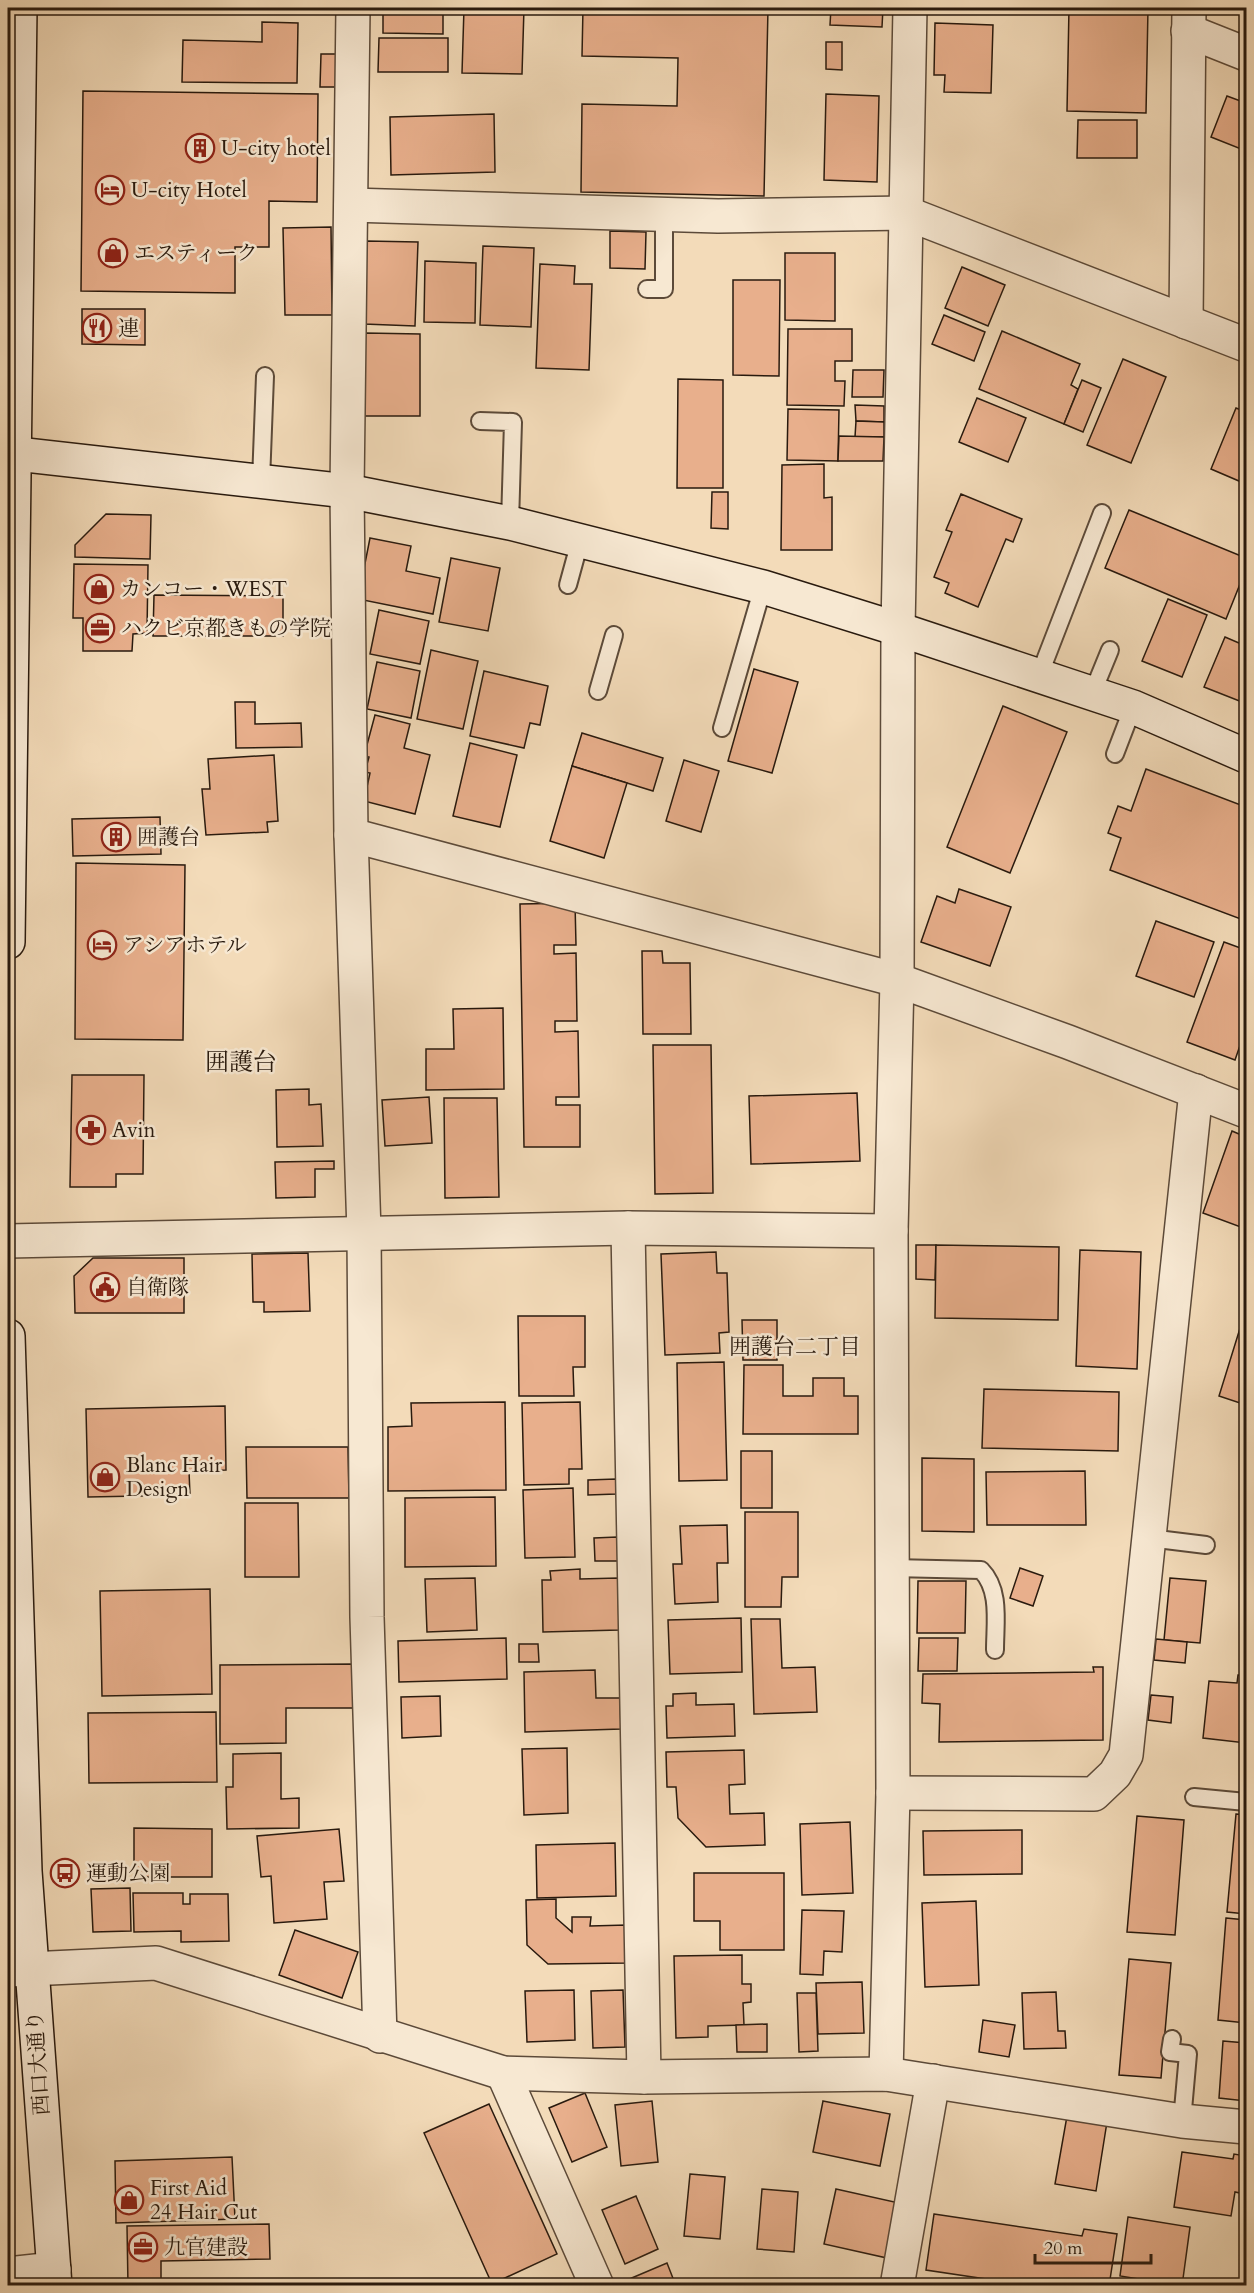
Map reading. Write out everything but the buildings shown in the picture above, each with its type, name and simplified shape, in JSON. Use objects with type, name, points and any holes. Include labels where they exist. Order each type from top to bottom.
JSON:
[{"type":"street","points":[[8,942],[11,454],[20,8]]},
{"type":"street","points":[[353,8],[347,491],[351,835],[364,1232],[367,1617],[380,2036]]},
{"type":"street","points":[[886,2074],[893,1793],[891,1231],[897,980],[898,629],[910,8]]},
{"type":"street","points":[[1186,322],[1188,19]]},
{"type":"street","points":[[1188,19],[1246,54]]},
{"type":"street","points":[[351,205],[664,214],[906,213],[1246,345]]},
{"type":"street","points":[[11,454],[347,491],[510,523],[763,587],[898,629],[1133,707],[1246,756]]},
{"type":"street","points":[[351,835],[897,980],[1246,1111]]},
{"type":"street","points":[[893,1793],[1094,1794],[1115,1774],[1126,1755],[1196,1091]]},
{"type":"street","points":[[8,1241],[628,1228],[891,1231]]},
{"type":"street","points":[[628,1228],[644,2077]]},
{"type":"street","name":"西口大通り","points":[[8,1336],[19,1969],[55,2277]]},
{"type":"street","points":[[19,1969],[156,1963],[380,2036],[503,2073],[644,2077],[886,2074],[1182,2121],[1246,2127]]},
{"type":"street","points":[[503,2073],[597,2286]]},
{"type":"street","points":[[897,2286],[933,2081]]},
{"type":"street","points":[[8,2274],[55,2277]]},
{"type":"lane","points":[[647,289],[664,289],[664,214]]},
{"type":"lane","points":[[261,481],[265,376]]},
{"type":"lane","points":[[480,421],[513,422],[510,523]]},
{"type":"lane","points":[[1039,676],[1102,513]]},
{"type":"lane","points":[[568,585],[580,541]]},
{"type":"lane","points":[[722,728],[763,587]]},
{"type":"lane","points":[[598,691],[614,635]]},
{"type":"lane","points":[[1092,694],[1110,650]]},
{"type":"lane","points":[[1115,754],[1133,707]]},
{"type":"lane","points":[[1149,1538],[1206,1545]]},
{"type":"lane","points":[[892,1568],[981,1569],[989,1578],[994,1594],[995,1650]]},
{"type":"lane","points":[[1194,1797],[1246,1802]]},
{"type":"lane","points":[[1172,2039],[1170,2052],[1188,2054],[1182,2121]]},
{"type":"place","name":"U-city hotel","points":[[200,148]]},
{"type":"place","name":"U-city Hotel","points":[[110,190]]},
{"type":"place","name":"エスティーク","points":[[113,253]]},
{"type":"place","name":"連","points":[[97,328]]},
{"type":"place","name":"カンコー・WEST","points":[[99,589]]},
{"type":"place","name":"ハクビ京都きもの学院","points":[[100,628]]},
{"type":"place","name":"囲護台","points":[[116,837]]},
{"type":"place","name":"アシアホテル","points":[[102,945]]},
{"type":"place","name":"Avin","points":[[91,1130]]},
{"type":"place","name":"自衛隊","points":[[105,1287]]},
{"type":"place","name":"Blanc Hair Design","points":[[105,1477]]},
{"type":"place","name":"運動公園","points":[[65,1873]]},
{"type":"place","name":"First Aid 24 Hair Cut","points":[[129,2200]]},
{"type":"place","name":"九官建設","points":[[143,2247]]},
{"type":"district","name":"囲護台","points":[[241,1062]]},
{"type":"district","name":"囲護台二丁目","points":[[795,1346]]}]
